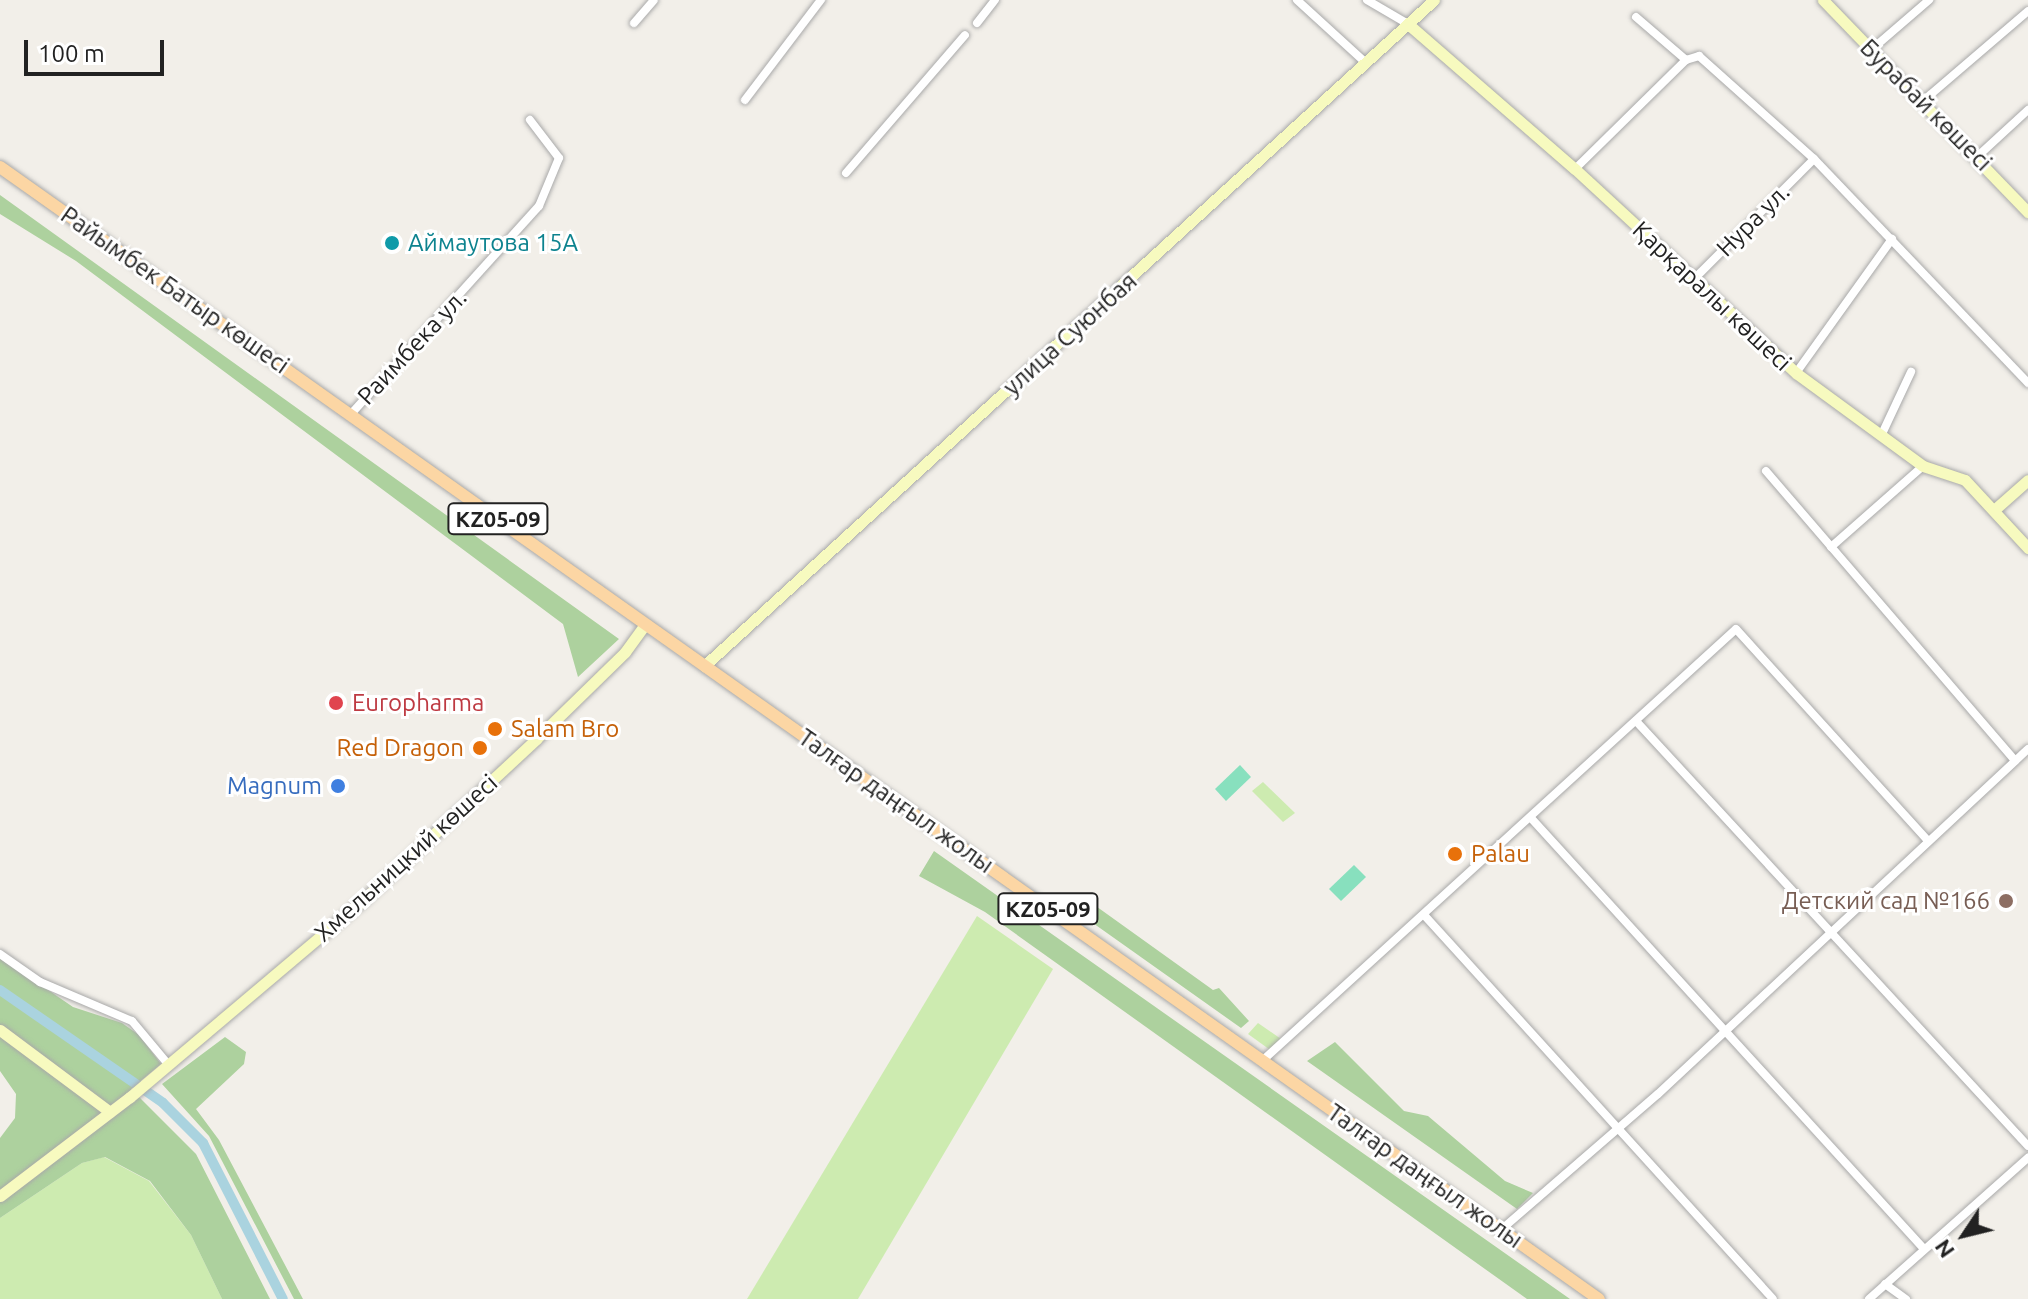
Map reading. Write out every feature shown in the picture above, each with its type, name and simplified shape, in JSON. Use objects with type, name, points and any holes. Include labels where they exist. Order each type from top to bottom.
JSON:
[{"type":"main road","name":"Райымбек Батыр көшесі","points":[[0,167],[351,414]]},
{"type":"main road","name":"Талғар даңғыл жолы","points":[[351,414],[1599,1299]]},
{"type":"street","points":[[634,23],[654,0]]},
{"type":"street","points":[[745,100],[821,0]]},
{"type":"street","points":[[977,23],[995,0]]},
{"type":"street","points":[[1297,0],[1366,63]]},
{"type":"street","points":[[1367,0],[1408,24]]},
{"type":"street","name":"улица Суюнбая","points":[[704,666],[1434,0]]},
{"type":"street","name":"Бурабай көшесі","points":[[1823,0],[1979,155],[2028,210]]},
{"type":"street","points":[[1871,50],[1929,0]]},
{"type":"street","points":[[1923,101],[2028,11]]},
{"type":"street","points":[[1636,17],[1686,60]]},
{"type":"street","name":"Қарқаралы көшесі","points":[[1408,24],[1575,169],[1691,281],[1796,373],[1923,466],[1965,480],[2028,548]]},
{"type":"street","points":[[846,173],[965,35]]},
{"type":"street","points":[[1575,169],[1686,60],[1699,56],[1814,159],[2028,383]]},
{"type":"street","points":[[1979,155],[2028,110]]},
{"type":"street","name":"Раимбека ул.","points":[[351,414],[539,206],[558,165],[558,151],[530,120]]},
{"type":"street","name":"Нура ул.","points":[[1691,281],[1814,159]]},
{"type":"street","points":[[1796,373],[1892,239]]},
{"type":"street","points":[[1881,436],[1911,372]]},
{"type":"street","points":[[1831,547],[1923,466]]},
{"type":"street","points":[[1766,471],[2015,761]]},
{"type":"street","points":[[1994,510],[2028,480]]},
{"type":"street","name":"Хмельницкий көшесі","points":[[110,1112],[363,900],[548,728],[625,652],[645,624]]},
{"type":"street","points":[[1262,1061],[1425,916],[1736,629],[1928,841]]},
{"type":"street","points":[[1636,721],[2028,1146]]},
{"type":"street","points":[[1502,1229],[1619,1129],[2028,749]]},
{"type":"street","points":[[1531,818],[1924,1249]]},
{"type":"street","points":[[1425,916],[1773,1299]]},
{"type":"street","points":[[0,954],[40,982],[132,1021],[168,1064]]},
{"type":"street","points":[[0,1030],[110,1112],[0,1196]]},
{"type":"street","points":[[1869,1299],[2028,1158]]},
{"type":"street","points":[[1885,1284],[1906,1299]]},
{"type":"green space","points":[[0,195],[619,639],[578,677],[563,624],[76,261],[0,214]]},
{"type":"green space","points":[[1240,765],[1251,777],[1226,801],[1215,789]]},
{"type":"green space","points":[[1263,782],[1295,813],[1283,822],[1252,791]]},
{"type":"green space","points":[[934,851],[1570,1299],[1527,1299],[985,912],[919,876]]},
{"type":"green space","points":[[1354,865],[1366,877],[1341,901],[1329,889]]},
{"type":"green space","points":[[1093,904],[1213,990],[1219,988],[1249,1021],[1241,1028],[1083,916]]},
{"type":"green space","points":[[977,916],[1053,969],[858,1299],[747,1299]]},
{"type":"green space","points":[[0,957],[73,1007],[122,1023],[139,1035],[161,1064],[131,1089],[196,1154],[270,1299],[222,1299],[191,1235],[150,1181],[105,1157],[82,1163],[0,1218],[0,1138],[15,1118],[16,1094],[0,1071]]},
{"type":"green space","points":[[1258,1023],[1284,1041],[1273,1052],[1248,1034]]},
{"type":"green space","points":[[225,1037],[246,1052],[244,1064],[196,1109],[219,1140],[303,1299],[294,1299],[209,1136],[162,1084]]},
{"type":"green space","points":[[1335,1042],[1404,1111],[1428,1116],[1505,1181],[1533,1193],[1517,1209],[1307,1061]]},
{"type":"green space","points":[[104,1157],[149,1181],[191,1235],[222,1299],[0,1299],[0,1218],[82,1163]]},
{"type":"waterway","points":[[0,990],[163,1103],[203,1143],[283,1299]]},
{"type":"place","name":"Аймаутова 15А","points":[[392,243]]},
{"type":"place","name":"Europharma","points":[[336,703]]},
{"type":"place","name":"Salam Bro","points":[[495,729]]},
{"type":"place","name":"Red Dragon","points":[[480,748]]},
{"type":"place","name":"Magnum","points":[[338,786]]},
{"type":"place","name":"Palau","points":[[1455,854]]},
{"type":"place","name":"Детский сад №166","points":[[2006,901]]}]
